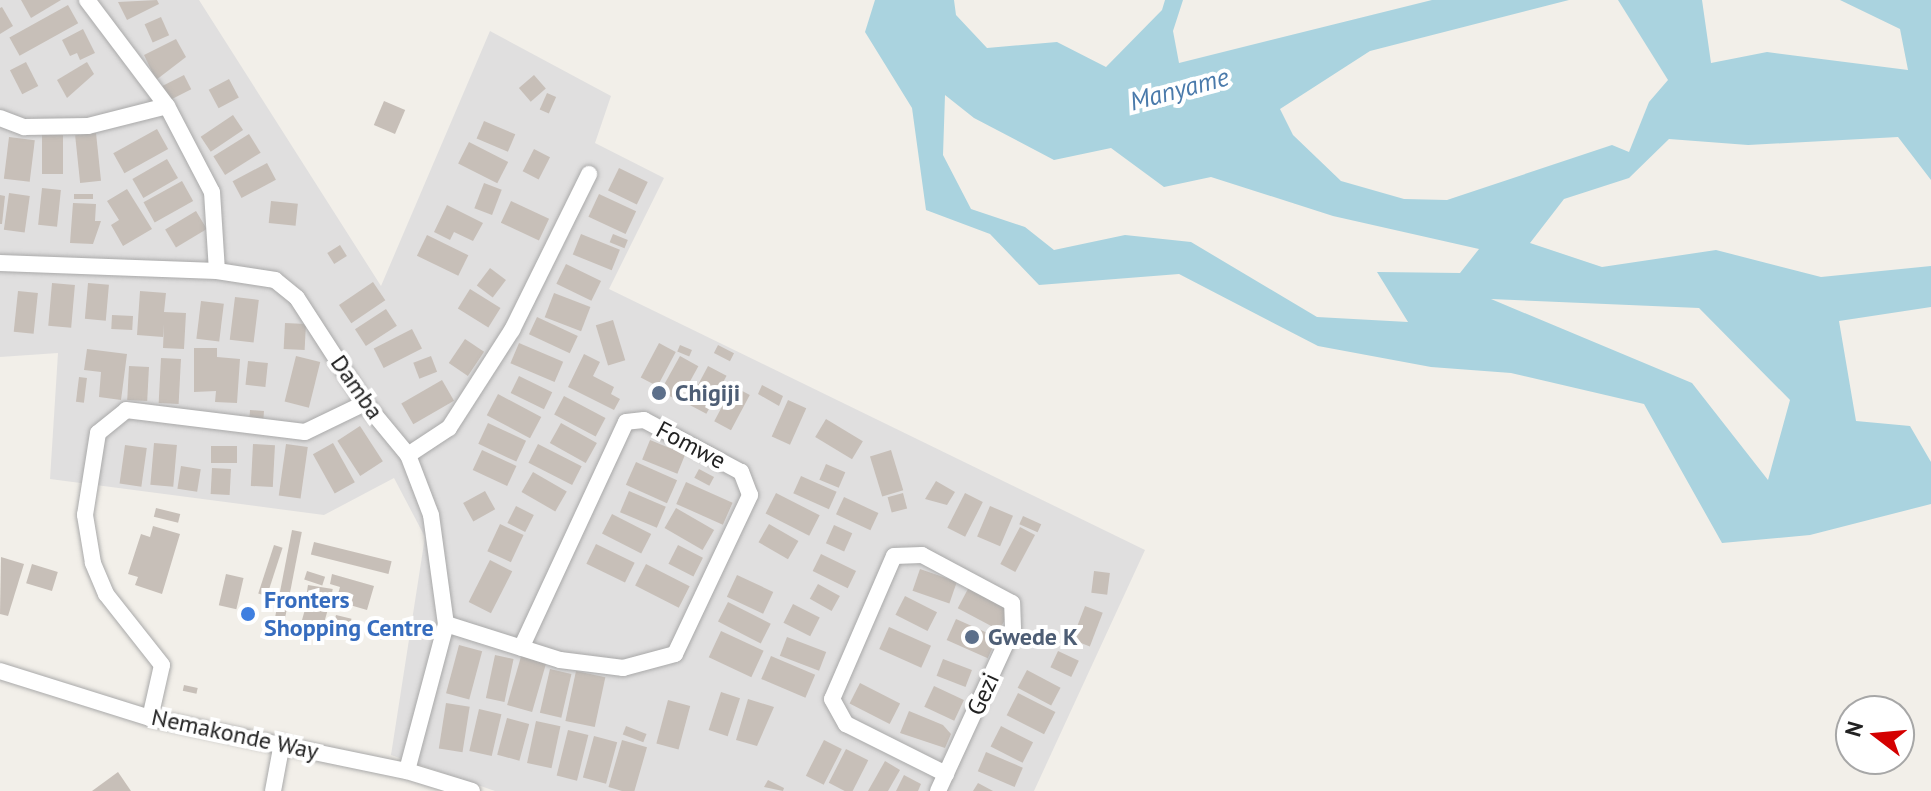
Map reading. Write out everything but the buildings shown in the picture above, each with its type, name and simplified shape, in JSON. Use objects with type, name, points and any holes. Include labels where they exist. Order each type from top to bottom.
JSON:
[{"type":"street","points":[[87,0],[167,106],[212,192],[217,271]]},
{"type":"street","points":[[0,118],[24,127],[88,126],[167,106]]},
{"type":"street","points":[[408,455],[449,428],[497,354],[589,174]]},
{"type":"street","name":"Damba","points":[[0,263],[217,271],[275,280],[297,298],[365,403],[408,455],[431,515],[446,624],[407,771]]},
{"type":"street","points":[[150,718],[162,665],[106,594],[93,563],[85,515],[98,433],[126,410],[305,432],[365,403]]},
{"type":"street","name":"Fomwe","points":[[446,624],[521,648],[560,660],[623,668],[675,654],[750,495],[741,472],[644,420],[626,422],[521,648]]},
{"type":"street","name":"Gezi","points":[[938,791],[946,774],[1013,628],[1012,603],[922,555],[894,556],[832,699],[846,724],[946,774]]},
{"type":"street","name":"Nemakonde Way","points":[[0,671],[150,718],[407,771],[472,791]]},
{"type":"street","points":[[273,791],[282,743]]},
{"type":"shaded area","points":[[0,0],[199,0],[381,286],[490,31],[611,96],[595,143],[664,178],[609,289],[1145,550],[1034,791],[495,791],[391,755],[425,537],[394,478],[324,515],[50,479],[58,353],[0,357]]},
{"type":"water","name":"Manyame","points":[[875,0],[954,0],[956,15],[987,48],[1057,42],[1106,67],[1162,10],[1165,0],[1183,0],[1173,31],[1179,63],[1432,0],[1569,0],[1370,51],[1280,109],[1293,135],[1341,181],[1404,199],[1447,200],[1612,145],[1629,152],[1649,102],[1668,80],[1618,0],[1702,0],[1711,63],[1767,52],[1908,70],[1900,29],[1840,0],[1931,0],[1931,180],[1898,137],[1748,145],[1669,139],[1629,178],[1564,199],[1530,243],[1602,267],[1716,250],[1821,277],[1931,266],[1931,307],[1839,321],[1856,421],[1910,426],[1931,462],[1931,504],[1810,535],[1722,543],[1644,404],[1511,373],[1431,367],[1318,346],[1179,274],[1039,285],[990,234],[926,210],[912,108],[865,32]],"holes":[[[945,95],[974,118],[1054,160],[1111,148],[1164,187],[1211,177],[1333,216],[1479,249],[1460,273],[1377,272],[1408,322],[1317,317],[1191,242],[1125,235],[1054,250],[1025,227],[971,209],[943,155]],[[1491,299],[1699,308],[1790,400],[1768,480],[1692,383]]]},
{"type":"place","name":"Chigiji","points":[[659,393]]},
{"type":"place","name":"Fronters Shopping Centre","points":[[248,614]]},
{"type":"place","name":"Gwede K","points":[[972,637]]}]
